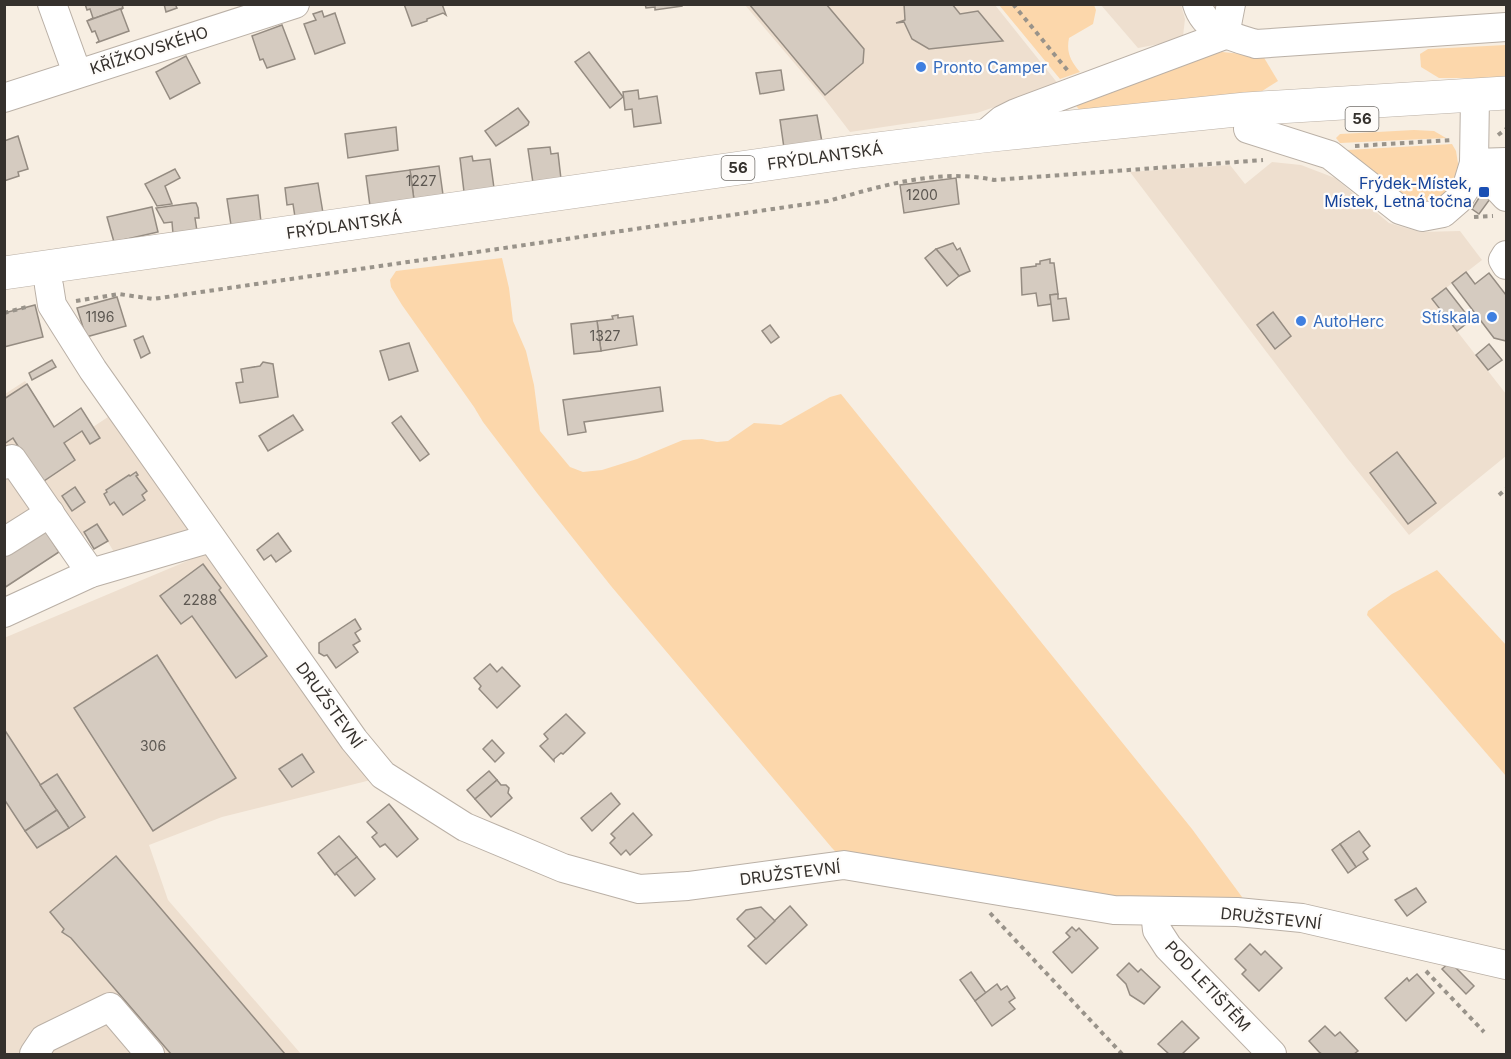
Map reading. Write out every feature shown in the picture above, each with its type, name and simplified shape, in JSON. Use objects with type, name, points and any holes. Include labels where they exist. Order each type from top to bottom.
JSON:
[{"type":"main road","name":"FRÝDLANTSKÁ","points":[[1481,124],[1506,93]]},
{"type":"main road","name":"FRÝDLANTSKÁ","points":[[4,273],[852,152],[1246,109],[1372,100],[1481,124]]},
{"type":"main road","name":"FRÝDLANTSKÁ","points":[[4,293],[50,296],[855,171],[1112,141],[1373,118],[1481,124]]},
{"type":"street","points":[[52,4],[77,73]]},
{"type":"street","name":"KŘÍŽKOVSKÉHO","points":[[4,98],[295,4]]},
{"type":"street","points":[[1197,4],[1200,17],[1225,35],[1256,44],[1506,27]]},
{"type":"street","points":[[1225,35],[1231,4]]},
{"type":"street","points":[[983,136],[1002,120],[1016,113],[1225,35]]},
{"type":"street","points":[[1248,129],[1330,155],[1400,210],[1422,218],[1443,213],[1458,200],[1467,186],[1481,124]]},
{"type":"street","points":[[1481,124],[1506,162]]},
{"type":"street","points":[[1481,124],[1505,206]]},
{"type":"street","points":[[1506,255],[1503,260],[1506,265]]},
{"type":"street","name":"DRUŽSTEVNÍ","points":[[50,296],[93,370],[354,740],[383,776],[465,827],[563,868],[639,889],[687,886],[843,865],[1103,909],[1155,912],[1237,912],[1302,918],[1506,965]]},
{"type":"street","points":[[4,465],[12,459],[91,573]]},
{"type":"street","points":[[8,533],[50,513]]},
{"type":"street","points":[[4,613],[91,573],[212,538]]},
{"type":"street","name":"POD LETIŠTĚM","points":[[1155,912],[1157,930],[1168,947],[1272,1054]]},
{"type":"street","points":[[34,1054],[44,1039],[110,1007],[150,1054]]},
{"type":"path","points":[[1013,4],[1082,88]]},
{"type":"path","points":[[1330,155],[1343,146],[1481,124],[1495,139],[1506,129]]},
{"type":"path","points":[[50,296],[119,294],[153,299],[816,203],[898,181],[972,175],[994,180],[1264,160]]},
{"type":"path","points":[[1464,216],[1483,217],[1505,206]]},
{"type":"path","points":[[1498,495],[1506,489]]},
{"type":"path","points":[[965,886],[1122,1054]]},
{"type":"path","points":[[1397,940],[1484,1032]]},
{"type":"shaded area","name":"Pronto Camper","points":[[745,5],[995,5],[1059,85],[977,113],[850,132]]},
{"type":"shaded area","points":[[999,5],[1094,5],[1096,10],[1093,24],[1069,38],[1070,57],[1080,72],[1060,79]]},
{"type":"shaded area","points":[[1101,5],[1181,5],[1185,19],[1183,36],[1181,40],[1138,48]]},
{"type":"shaded area","points":[[1506,45],[1506,78],[1439,78],[1421,67],[1420,54],[1428,49]]},
{"type":"shaded area","points":[[1222,52],[1263,56],[1278,81],[1259,93],[1080,111],[1072,100],[1201,56]]},
{"type":"shaded area","points":[[1434,131],[1446,138],[1340,143],[1336,138],[1340,134]]},
{"type":"shaded area","points":[[1452,144],[1456,151],[1460,176],[1438,204],[1417,205],[1384,186],[1347,150]]},
{"type":"shaded area","points":[[1272,162],[1301,165],[1335,178],[1389,223],[1420,232],[1460,231],[1482,260],[1432,299],[1506,394],[1506,456],[1409,535],[1347,458],[1130,172],[1230,165],[1245,184]]},
{"type":"shaded area","points":[[502,258],[513,321],[526,351],[534,385],[540,431],[570,467],[583,472],[602,470],[637,459],[683,440],[728,441],[754,423],[781,425],[830,397],[841,394],[1192,829],[1242,897],[1243,902],[1107,898],[837,853],[611,586],[537,493],[483,422],[391,287],[390,280],[396,271]]},
{"type":"shaded area","points":[[25,381],[54,426],[81,408],[93,427],[114,413],[189,530],[117,557],[108,542],[94,549],[85,535],[5,588],[5,394]]},
{"type":"shaded area","points":[[211,551],[375,779],[222,817],[149,845],[168,900],[301,1054],[5,1054],[4,638]]},
{"type":"shaded area","points":[[1437,570],[1506,645],[1506,776],[1367,615],[1368,611],[1392,594]]},
{"type":"building","points":[[85,4],[122,4],[123,8],[87,21],[93,18],[90,9],[87,10]]},
{"type":"building","points":[[164,4],[175,4],[177,8],[166,12]]},
{"type":"building","points":[[404,4],[442,4],[446,15],[443,13],[412,26]]},
{"type":"building","points":[[645,4],[682,4],[682,6],[655,10],[655,7],[646,8]]},
{"type":"building","points":[[749,4],[826,4],[864,49],[863,63],[825,95]]},
{"type":"building","points":[[904,4],[952,4],[960,14],[978,11],[1003,41],[929,49],[912,39],[904,22],[896,23],[905,20]]},
{"type":"building","points":[[123,8],[121,10],[129,31],[96,43],[99,41],[95,31],[92,32],[87,21]]},
{"type":"building","points":[[322,11],[324,17],[335,13],[345,43],[315,54],[304,24],[316,20],[313,14]]},
{"type":"building","points":[[282,25],[295,59],[267,68],[263,59],[260,60],[252,36]]},
{"type":"building","points":[[589,52],[623,97],[610,108],[575,62]]},
{"type":"building","points":[[186,56],[200,83],[170,99],[156,72]]},
{"type":"building","points":[[781,70],[784,90],[760,94],[756,73]]},
{"type":"building","points":[[638,90],[639,99],[657,96],[661,123],[634,127],[632,109],[625,110],[623,92]]},
{"type":"building","points":[[518,108],[529,122],[528,125],[496,146],[485,131]]},
{"type":"building","points":[[817,115],[822,142],[784,148],[780,120]]},
{"type":"building","points":[[396,127],[398,150],[348,158],[345,134]]},
{"type":"building","points":[[18,136],[28,169],[18,172],[19,176],[4,181],[4,141]]},
{"type":"building","points":[[550,147],[551,154],[558,153],[561,179],[533,183],[528,149]]},
{"type":"building","points":[[472,156],[473,161],[490,159],[494,188],[464,192],[460,158]]},
{"type":"building","points":[[439,166],[443,195],[414,200],[410,170]]},
{"type":"building","points":[[175,169],[180,178],[165,186],[172,204],[157,206],[145,184]]},
{"type":"building","points":[[410,170],[414,200],[370,206],[366,176]]},
{"type":"building","points":[[956,178],[959,204],[904,213],[900,185]]},
{"type":"building","points":[[318,183],[323,213],[295,217],[293,204],[287,205],[285,188]]},
{"type":"building","points":[[1482,193],[1490,199],[1479,214],[1472,209]]},
{"type":"building","points":[[258,195],[261,222],[231,225],[227,199]]},
{"type":"building","points":[[196,203],[198,208],[199,218],[195,218],[197,231],[173,234],[172,222],[164,223],[156,208]]},
{"type":"building","points":[[152,207],[158,232],[114,242],[107,217]]},
{"type":"building","points":[[953,243],[957,250],[960,248],[970,271],[959,276],[936,249]]},
{"type":"building","points":[[936,249],[959,276],[947,286],[925,258]]},
{"type":"building","points":[[1050,259],[1050,263],[1054,263],[1058,294],[1050,295],[1051,304],[1038,306],[1036,293],[1022,295],[1021,268],[1036,266],[1040,264],[1040,261]]},
{"type":"building","name":"Stískala","points":[[1466,272],[1475,284],[1489,273],[1506,295],[1506,341],[1494,338],[1452,283]]},
{"type":"building","points":[[1446,288],[1471,320],[1457,331],[1432,299]]},
{"type":"building","points":[[1058,294],[1058,299],[1066,298],[1069,319],[1053,321],[1050,295]]},
{"type":"building","points":[[117,297],[126,326],[86,337],[77,308]]},
{"type":"building","points":[[35,305],[43,337],[4,347],[4,313]]},
{"type":"building","points":[[1273,312],[1291,336],[1275,349],[1257,325]]},
{"type":"building","points":[[618,315],[618,318],[633,316],[637,345],[601,351],[597,321],[613,319],[612,316]]},
{"type":"building","points":[[597,321],[601,351],[574,354],[571,324]]},
{"type":"building","points":[[770,325],[779,337],[771,343],[762,331]]},
{"type":"building","points":[[143,336],[150,353],[141,358],[134,340]]},
{"type":"building","points":[[409,343],[418,371],[389,380],[380,351]]},
{"type":"building","points":[[1489,344],[1502,360],[1488,370],[1476,355]]},
{"type":"building","points":[[52,360],[56,367],[32,380],[29,373]]},
{"type":"building","points":[[263,362],[273,364],[278,397],[240,403],[236,383],[243,382],[241,369],[260,366]]},
{"type":"building","points":[[27,384],[54,427],[81,408],[100,438],[90,444],[82,431],[64,443],[75,460],[41,483],[13,438],[4,444],[4,399]]},
{"type":"building","points":[[660,387],[663,411],[584,422],[586,432],[568,435],[563,400]]},
{"type":"building","points":[[293,415],[303,430],[268,451],[259,436]]},
{"type":"building","points":[[401,416],[429,454],[420,461],[392,423]]},
{"type":"building","points":[[1397,452],[1436,503],[1408,524],[1370,473]]},
{"type":"building","points":[[136,472],[138,475],[136,476],[147,491],[142,495],[145,500],[123,515],[114,502],[110,505],[104,494],[106,490]]},
{"type":"building","points":[[75,487],[85,502],[72,511],[62,496]]},
{"type":"building","points":[[97,524],[108,541],[94,549],[84,532]]},
{"type":"building","points":[[45,530],[59,552],[4,588],[4,556]]},
{"type":"building","points":[[278,533],[291,551],[276,562],[271,555],[264,560],[257,550]]},
{"type":"building","points":[[203,564],[267,656],[236,678],[192,616],[181,624],[160,596]]},
{"type":"building","points":[[355,619],[361,629],[355,633],[360,641],[353,645],[358,652],[336,668],[327,655],[319,653],[319,643]]},
{"type":"building","points":[[157,655],[236,778],[153,831],[74,708]]},
{"type":"building","points":[[490,664],[497,672],[502,667],[520,686],[497,708],[479,689],[481,686],[474,678]]},
{"type":"building","points":[[566,714],[585,733],[554,761],[540,746],[548,739],[544,734]]},
{"type":"building","points":[[4,729],[57,810],[25,831],[4,799]]},
{"type":"building","points":[[492,740],[504,753],[495,762],[483,749]]},
{"type":"building","points":[[302,754],[314,772],[292,787],[279,769]]},
{"type":"building","points":[[489,771],[497,780],[475,799],[467,790]]},
{"type":"building","points":[[57,774],[85,817],[69,828],[40,785]]},
{"type":"building","points":[[497,780],[501,785],[509,788],[508,793],[512,798],[491,817],[475,799]]},
{"type":"building","points":[[611,793],[620,804],[592,831],[581,818]]},
{"type":"building","points":[[389,804],[418,839],[397,857],[385,844],[380,847],[372,837],[377,833],[367,822]]},
{"type":"building","points":[[57,810],[69,828],[37,848],[25,831]]},
{"type":"building","points":[[633,813],[652,835],[630,855],[626,850],[621,855],[610,843],[615,838],[611,834]]},
{"type":"building","points":[[1359,831],[1370,846],[1363,852],[1368,859],[1356,867],[1340,844]]},
{"type":"building","points":[[339,836],[357,857],[335,875],[318,853]]},
{"type":"building","points":[[1340,844],[1356,867],[1348,873],[1332,850]]},
{"type":"building","points":[[116,856],[285,1054],[171,1054],[71,938],[62,932],[64,929],[50,912]]},
{"type":"building","points":[[357,857],[375,879],[355,896],[336,873]]},
{"type":"building","points":[[1416,888],[1426,902],[1407,916],[1395,900]]},
{"type":"building","points":[[790,906],[807,925],[766,964],[748,946]]},
{"type":"building","points":[[761,907],[775,921],[756,939],[737,919],[746,910]]},
{"type":"building","points":[[1072,927],[1076,931],[1079,928],[1098,948],[1072,973],[1053,952],[1070,937],[1066,933]]},
{"type":"building","points":[[1250,944],[1261,955],[1265,951],[1282,968],[1259,991],[1242,974],[1246,970],[1235,959]]},
{"type":"building","points":[[1450,962],[1474,986],[1466,994],[1442,969]]},
{"type":"building","points":[[1129,963],[1138,972],[1141,969],[1160,987],[1144,1004],[1130,995],[1126,984],[1117,975]]},
{"type":"building","points":[[971,972],[986,993],[975,1001],[960,980]]},
{"type":"building","points":[[1417,974],[1434,993],[1406,1021],[1385,998],[1407,978],[1409,981]]},
{"type":"building","points":[[997,984],[1001,990],[1007,986],[1015,998],[1009,1002],[1015,1009],[992,1026],[975,1001]]},
{"type":"building","points":[[1182,1021],[1199,1038],[1182,1054],[1169,1054],[1158,1044]]},
{"type":"building","points":[[1325,1026],[1335,1036],[1340,1032],[1358,1051],[1354,1054],[1322,1054],[1319,1052],[1309,1041]]},
{"type":"place","name":"Pronto Camper","points":[[921,67]]},
{"type":"place","name":"Frýdek-Místek, Místek, Letná točna","points":[[1484,192]]},
{"type":"place","name":"Stískala","points":[[1492,317]]},
{"type":"place","name":"AutoHerc","points":[[1301,321]]}]
